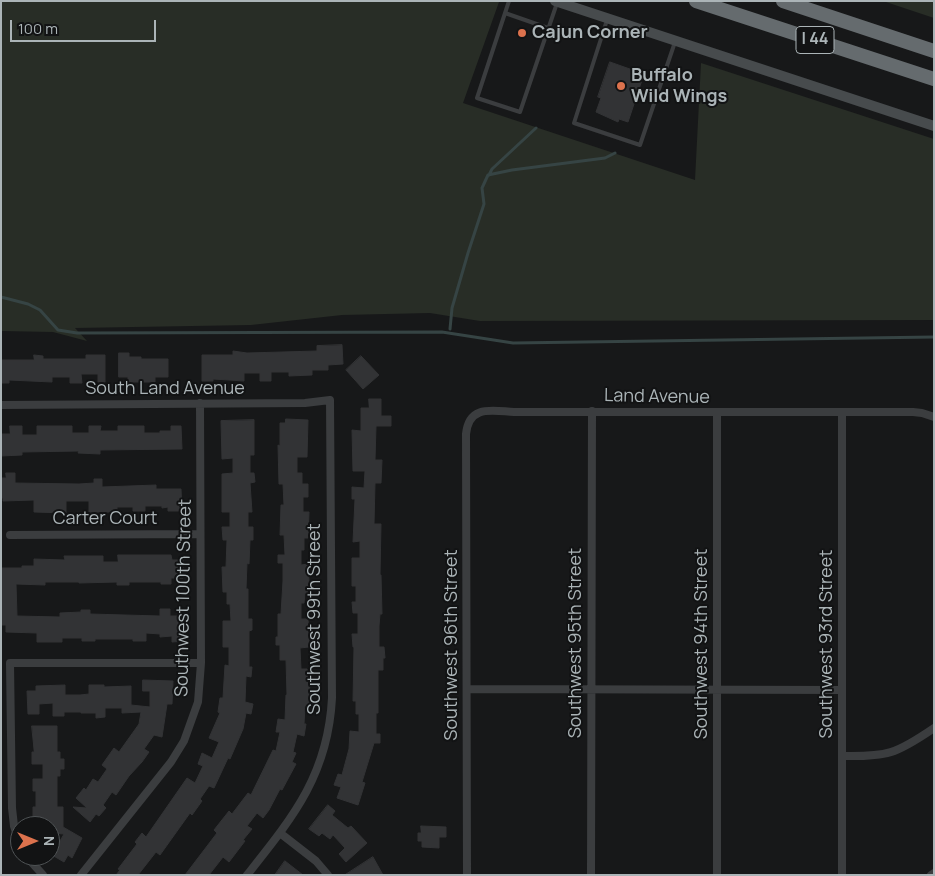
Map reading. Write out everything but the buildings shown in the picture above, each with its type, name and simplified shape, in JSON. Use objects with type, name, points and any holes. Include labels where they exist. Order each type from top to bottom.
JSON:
[{"type":"highway","name":"I 44","points":[[696,1],[934,80]]},
{"type":"highway","name":"I 44","points":[[782,1],[934,51]]},
{"type":"main road","points":[[556,2],[934,126]]},
{"type":"street","name":"South Land Avenue","points":[[1,406],[305,403],[330,400]]},
{"type":"street","name":"Southwest 99th Street","points":[[247,875],[299,807],[324,750],[330,718],[332,698],[330,400]]},
{"type":"street","name":"Southwest 100th Street","points":[[81,875],[171,762],[184,741],[198,702],[201,663],[200,403]]},
{"type":"street","name":"Land Avenue","points":[[473,417],[485,410],[514,412],[717,413],[914,412],[934,417]]},
{"type":"street","name":"Southwest 95th Street","points":[[591,875],[592,411]]},
{"type":"street","name":"Southwest 94th Street","points":[[717,413],[717,875]]},
{"type":"street","name":"Southwest 93rd Street","points":[[842,413],[842,875]]},
{"type":"street","name":"Southwest 96th Street","points":[[467,875],[466,434],[468,424],[473,417]]},
{"type":"street","name":"Carter Court","points":[[10,535],[200,534]]},
{"type":"street","points":[[13,816],[10,663],[201,663]]},
{"type":"street","points":[[467,689],[842,690]]},
{"type":"street","points":[[842,756],[874,756],[893,753],[934,728]]},
{"type":"street","points":[[280,833],[316,862],[328,875]]},
{"type":"lane","points":[[509,1],[477,98],[520,112],[556,2]]},
{"type":"lane","points":[[505,12],[548,28]]},
{"type":"lane","points":[[607,20],[574,123],[640,145],[676,41]]},
{"type":"shaded area","points":[[1,1],[499,2],[463,103],[695,180],[701,63],[934,139],[934,320],[480,321],[430,313],[342,315],[251,325],[75,328],[87,341],[53,332],[1,331]]},
{"type":"shaded area","points":[[883,1],[934,1],[934,18]]},
{"type":"waterway","points":[[489,175],[492,169],[536,128]]},
{"type":"waterway","points":[[450,329],[452,308],[484,204],[482,188],[488,175],[605,158],[615,153]]},
{"type":"waterway","points":[[1,297],[28,304],[40,310],[58,330],[77,333],[442,332],[513,343],[934,337]]},
{"type":"place","name":"Cajun Corner","points":[[522,33]]},
{"type":"place","name":"Buffalo Wild Wings","points":[[621,86]]}]
